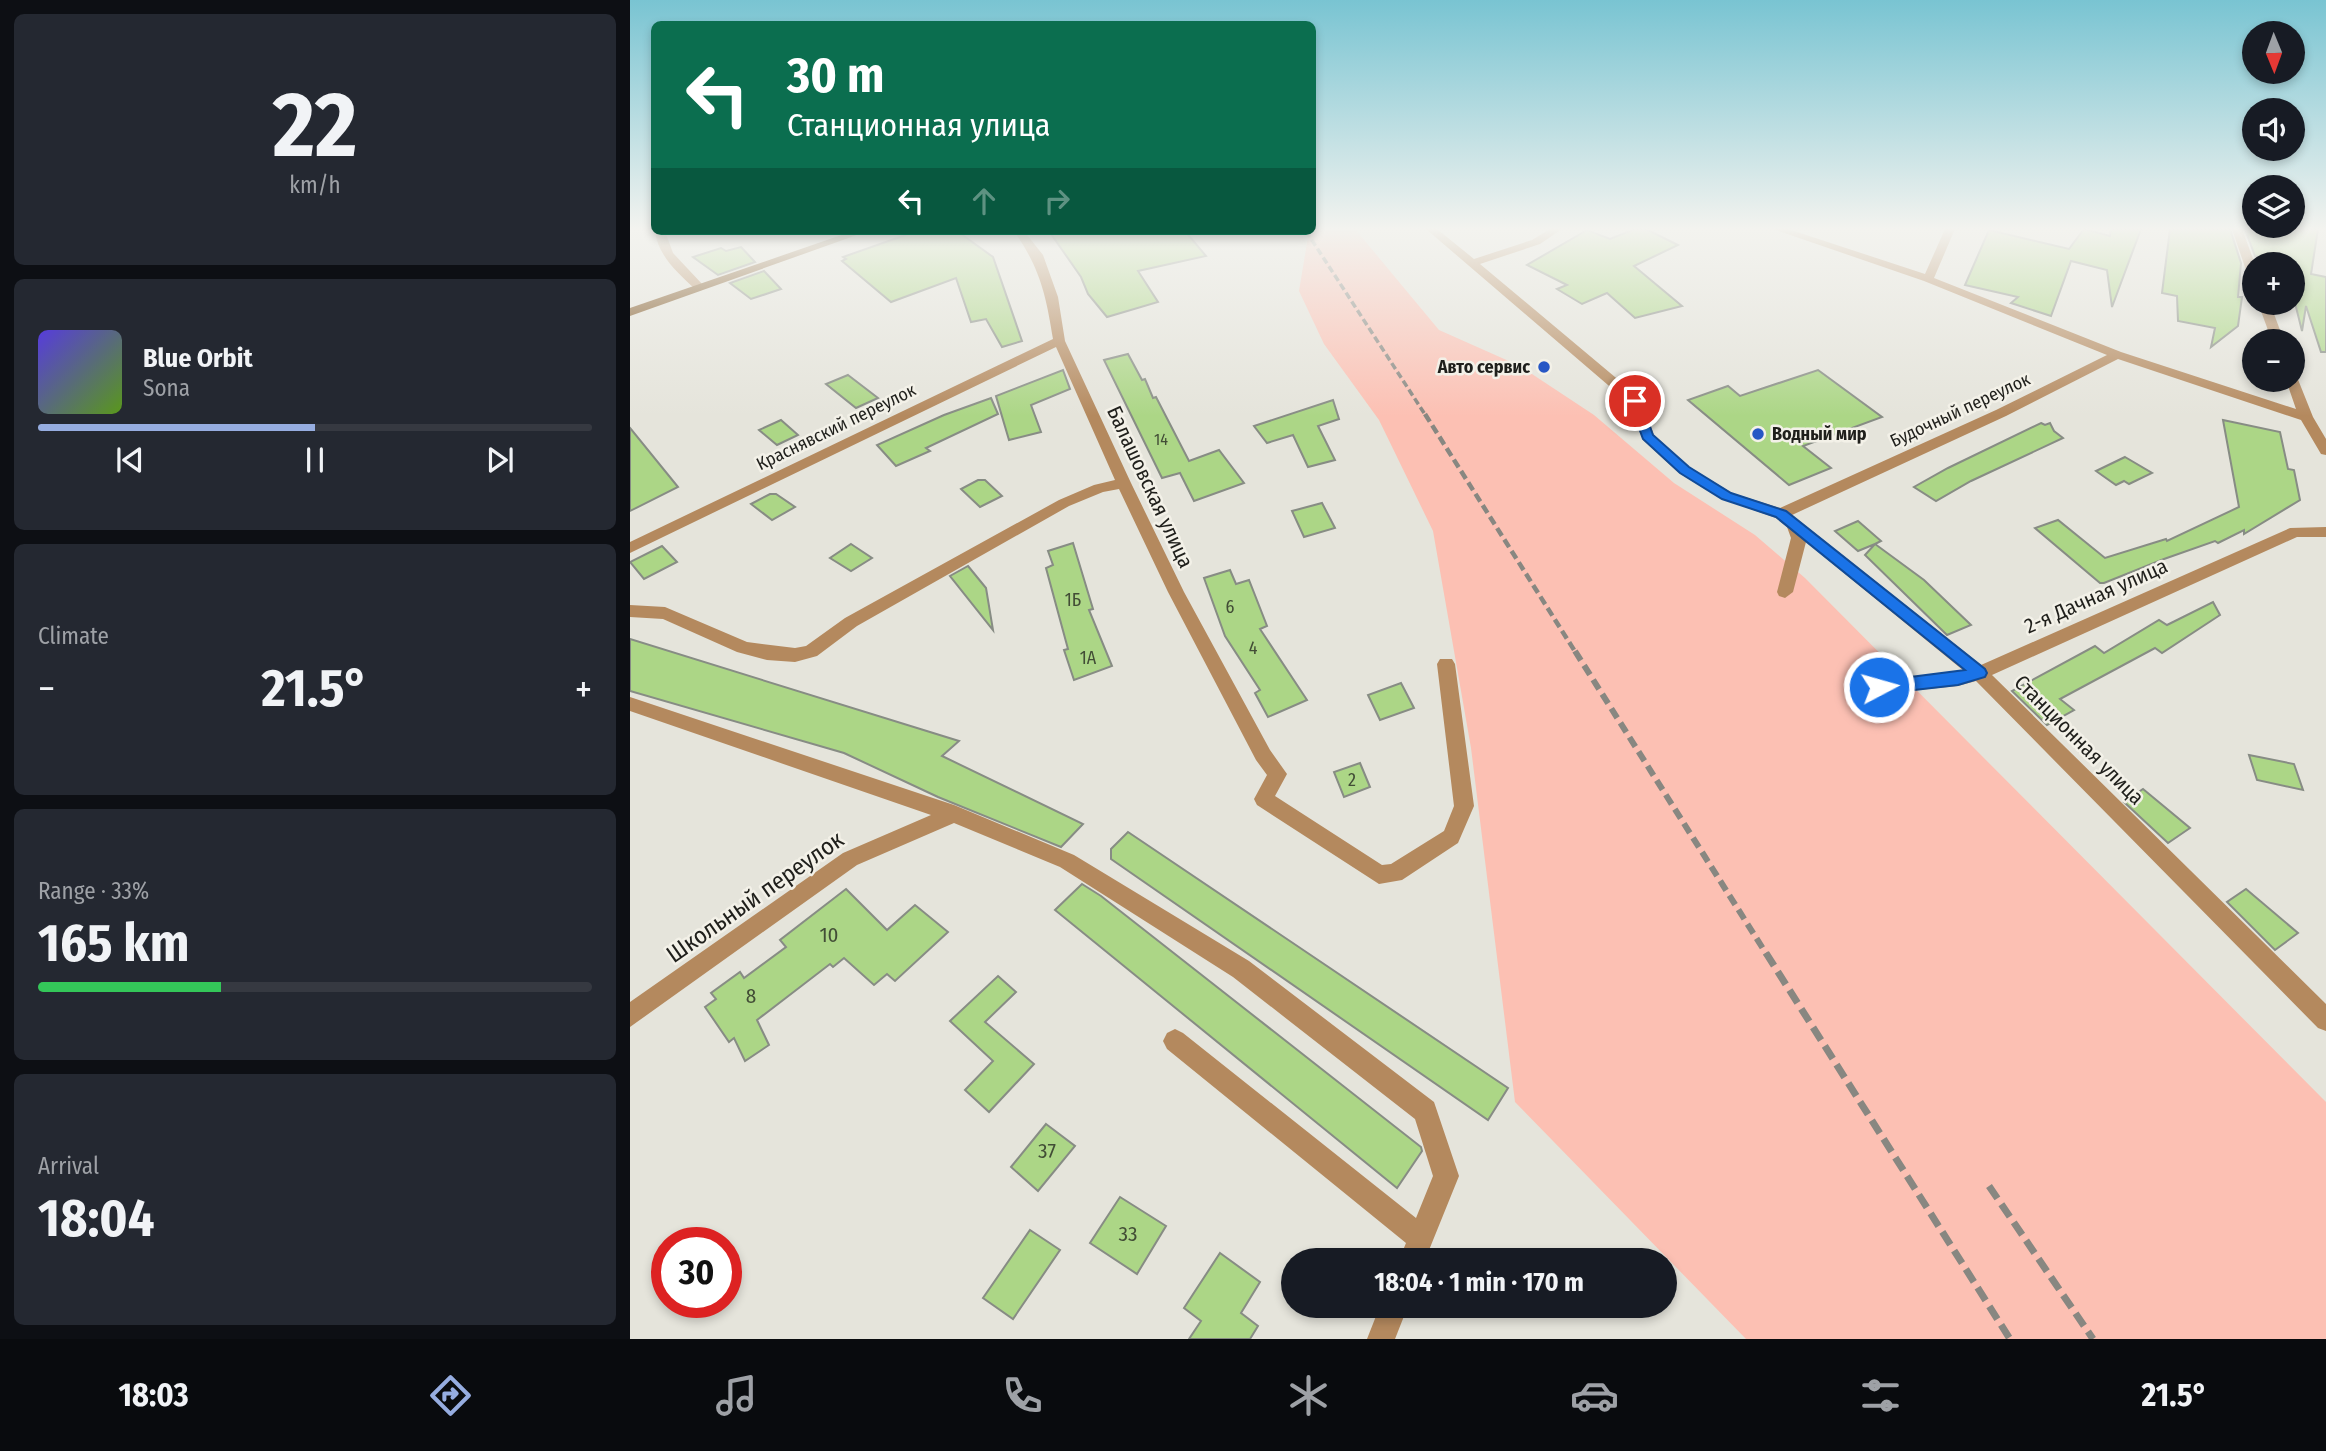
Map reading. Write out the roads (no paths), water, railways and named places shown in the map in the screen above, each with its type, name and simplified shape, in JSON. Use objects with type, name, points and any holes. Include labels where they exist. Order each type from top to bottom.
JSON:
[{"type":"main road","points":[[630,312],[687,291]]},
{"type":"street","name":"Балашовская улица","points":[[1050,291],[1059,341],[1176,592],[1263,755],[1277,774],[1264,799],[1380,875],[1395,873],[1451,836],[1464,806],[1446,664]]},
{"type":"street","name":"Станционная улица","points":[[1507,291],[1635,401],[1648,436],[1684,470],[1727,496],[1781,514],[1979,673],[2326,1020]]},
{"type":"street","points":[[1959,291],[2117,355],[2306,417]]},
{"type":"street","name":"Краснявский переулок","points":[[630,548],[1059,341]]},
{"type":"street","name":"Будочный переулок","points":[[1781,514],[2001,414],[2117,355]]},
{"type":"street","points":[[2297,392],[2306,417],[2326,451]]},
{"type":"street","points":[[630,611],[665,613],[743,648],[767,653],[795,654],[811,651],[851,622],[1065,503],[1099,488],[1125,483]]},
{"type":"street","points":[[1781,514],[1794,525],[1799,538],[1785,592]]},
{"type":"street","name":"2-я Дачная улица","points":[[1879,687],[1958,679],[1979,673],[2295,532],[2326,532]]},
{"type":"street","points":[[630,704],[954,814],[1067,861],[1241,969],[1425,1111],[1446,1176],[1418,1248]]},
{"type":"street","name":"Школьный переулок","points":[[630,1016],[850,859],[954,814]]},
{"type":"street","points":[[1175,1041],[1415,1248]]},
{"type":"street","points":[[1381,1339],[1389,1318]]},
{"type":"railway","points":[[1345,291],[1426,416]]},
{"type":"railway","points":[[1425,414],[1576,653]]},
{"type":"railway","points":[[1575,651],[1767,955]]},
{"type":"railway","points":[[1766,953],[2010,1339]]},
{"type":"railway","points":[[1989,1186],[2093,1339]]},
{"type":"place","name":"Авто сервис","points":[[1544,367]]},
{"type":"place","name":"Водный мир","points":[[1758,434]]}]
